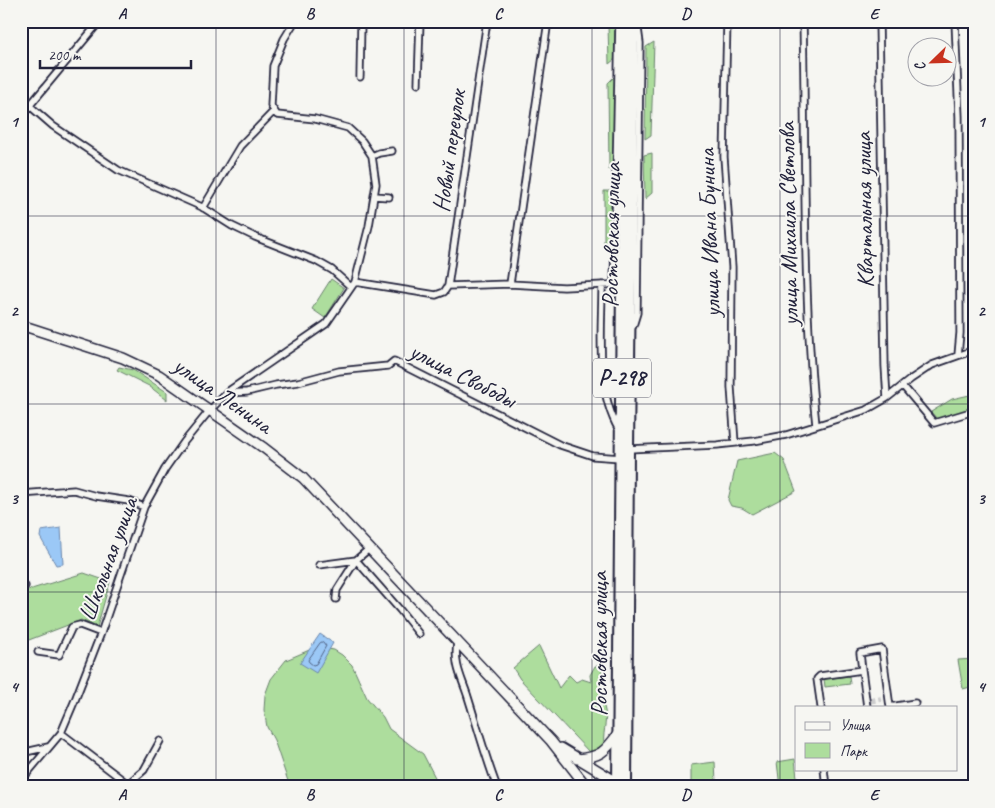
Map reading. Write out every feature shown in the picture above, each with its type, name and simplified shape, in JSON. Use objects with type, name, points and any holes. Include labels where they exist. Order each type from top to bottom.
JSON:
[{"type":"highway","name":"Ростовская улица","points":[[618,734],[621,434],[619,284],[624,21]]},
{"type":"highway","name":"Ростовская улица","points":[[619,785],[627,713],[633,21]]},
{"type":"highway","name":"Р-298","points":[[618,734],[619,785]]},
{"type":"main road","name":"улица Ленина","points":[[21,325],[123,358],[159,375],[303,478],[456,642],[551,740]]},
{"type":"main road","points":[[578,759],[590,758],[601,754],[618,734]]},
{"type":"main road","points":[[551,740],[619,785]]},
{"type":"main road","points":[[551,740],[587,787]]},
{"type":"main road","points":[[599,787],[619,785]]},
{"type":"street","points":[[21,116],[100,21]]},
{"type":"street","points":[[210,410],[227,393],[326,324],[353,284],[369,226],[376,184],[372,156],[362,141],[348,128],[315,119],[277,115],[271,106],[273,66],[284,38],[295,21]]},
{"type":"street","points":[[360,77],[361,21]]},
{"type":"street","name":"Новый переулок","points":[[418,84],[420,21]]},
{"type":"street","name":"Новый переулок","points":[[448,286],[487,21]]},
{"type":"street","points":[[510,284],[548,21]]},
{"type":"street","points":[[30,106],[53,126],[118,170],[203,208],[232,226],[255,237],[316,261],[353,284],[436,294],[444,292],[448,286],[510,284],[564,287],[619,284],[619,21]]},
{"type":"street","points":[[630,336],[637,313],[640,43],[637,21]]},
{"type":"street","name":"улица Ивана Бунина","points":[[727,21],[724,157],[732,267],[731,387],[736,443]]},
{"type":"street","name":"улица Михаила Светлова","points":[[803,21],[804,198],[812,388],[816,425]]},
{"type":"street","name":"Квартальная улица","points":[[879,21],[887,398]]},
{"type":"street","points":[[955,21],[960,117],[960,334],[958,355]]},
{"type":"street","points":[[203,208],[240,146],[274,111]]},
{"type":"street","points":[[372,156],[379,153],[392,152]]},
{"type":"street","points":[[374,196],[389,197]]},
{"type":"street","name":"Ростовская улица","points":[[602,285],[602,364],[610,407],[621,434]]},
{"type":"street","points":[[628,449],[736,443],[786,435],[866,410],[887,398],[932,366],[974,350]]},
{"type":"street","name":"улица Свободы","points":[[227,393],[246,392],[276,384],[298,382],[340,371],[388,366],[394,361],[560,445],[593,456],[620,458]]},
{"type":"street","points":[[902,386],[934,423],[974,411]]},
{"type":"street","name":"Школьная улица","points":[[23,787],[24,777],[61,733],[101,633],[144,507],[165,469],[210,410]]},
{"type":"street","points":[[21,494],[74,490],[96,496],[129,501],[144,507]]},
{"type":"street","points":[[336,599],[337,590],[356,560],[370,548]]},
{"type":"street","points":[[319,565],[356,560]]},
{"type":"street","points":[[356,560],[419,634]]},
{"type":"street","points":[[38,652],[59,655],[72,627],[80,625],[101,633]]},
{"type":"street","points":[[456,642],[455,656],[458,671],[496,787]]},
{"type":"street","points":[[868,703],[860,653],[882,650],[890,706]]},
{"type":"street","points":[[821,706],[817,679],[820,676],[862,670]]},
{"type":"street","points":[[880,699],[889,698]]},
{"type":"street","points":[[896,706],[915,703]]},
{"type":"street","points":[[61,733],[128,785],[144,770],[160,741]]},
{"type":"street","points":[[21,753],[48,747]]},
{"type":"street","points":[[824,770],[826,787]]},
{"type":"street","points":[[967,787],[974,785]]},
{"type":"green space","points":[[611,21],[615,21],[615,59],[609,64],[608,25]]},
{"type":"green space","points":[[654,42],[651,135],[645,139],[646,47]]},
{"type":"green space","points":[[616,75],[615,166],[609,170],[608,83]]},
{"type":"green space","points":[[652,153],[652,193],[645,199],[644,155]]},
{"type":"green space","points":[[604,191],[611,191],[610,245],[604,246]]},
{"type":"green space","points":[[331,279],[344,288],[325,318],[312,309]]},
{"type":"green space","points":[[119,367],[133,370],[167,392],[167,400],[149,386],[117,370]]},
{"type":"green space","points":[[974,394],[974,408],[937,419],[931,412],[952,399]]},
{"type":"green space","points":[[775,453],[784,460],[796,491],[752,514],[742,508],[731,506],[728,500],[737,461]]},
{"type":"green space","points":[[84,573],[110,582],[97,627],[81,620],[21,643],[21,615],[25,591]]},
{"type":"green space","points":[[539,646],[559,688],[569,675],[576,682],[582,679],[591,682],[590,675],[595,666],[602,666],[602,703],[606,718],[604,744],[590,753],[520,679],[513,668]]},
{"type":"green space","points":[[314,648],[334,650],[352,665],[367,698],[383,717],[389,729],[423,754],[440,787],[290,787],[274,740],[267,727],[264,710],[265,695],[271,679],[286,660]]},
{"type":"green space","points":[[974,659],[974,686],[963,689],[958,660]]},
{"type":"green space","points":[[849,676],[850,684],[825,687],[824,679]]},
{"type":"green space","points":[[795,759],[798,787],[780,787],[777,762]]},
{"type":"green space","points":[[715,762],[716,782],[691,784],[691,765]]},
{"type":"water","points":[[61,528],[63,564],[56,565],[40,537],[41,531]]},
{"type":"water","points":[[320,634],[333,643],[316,673],[300,663]]},
{"type":"tunnel","points":[[870,701],[881,699]]}]
